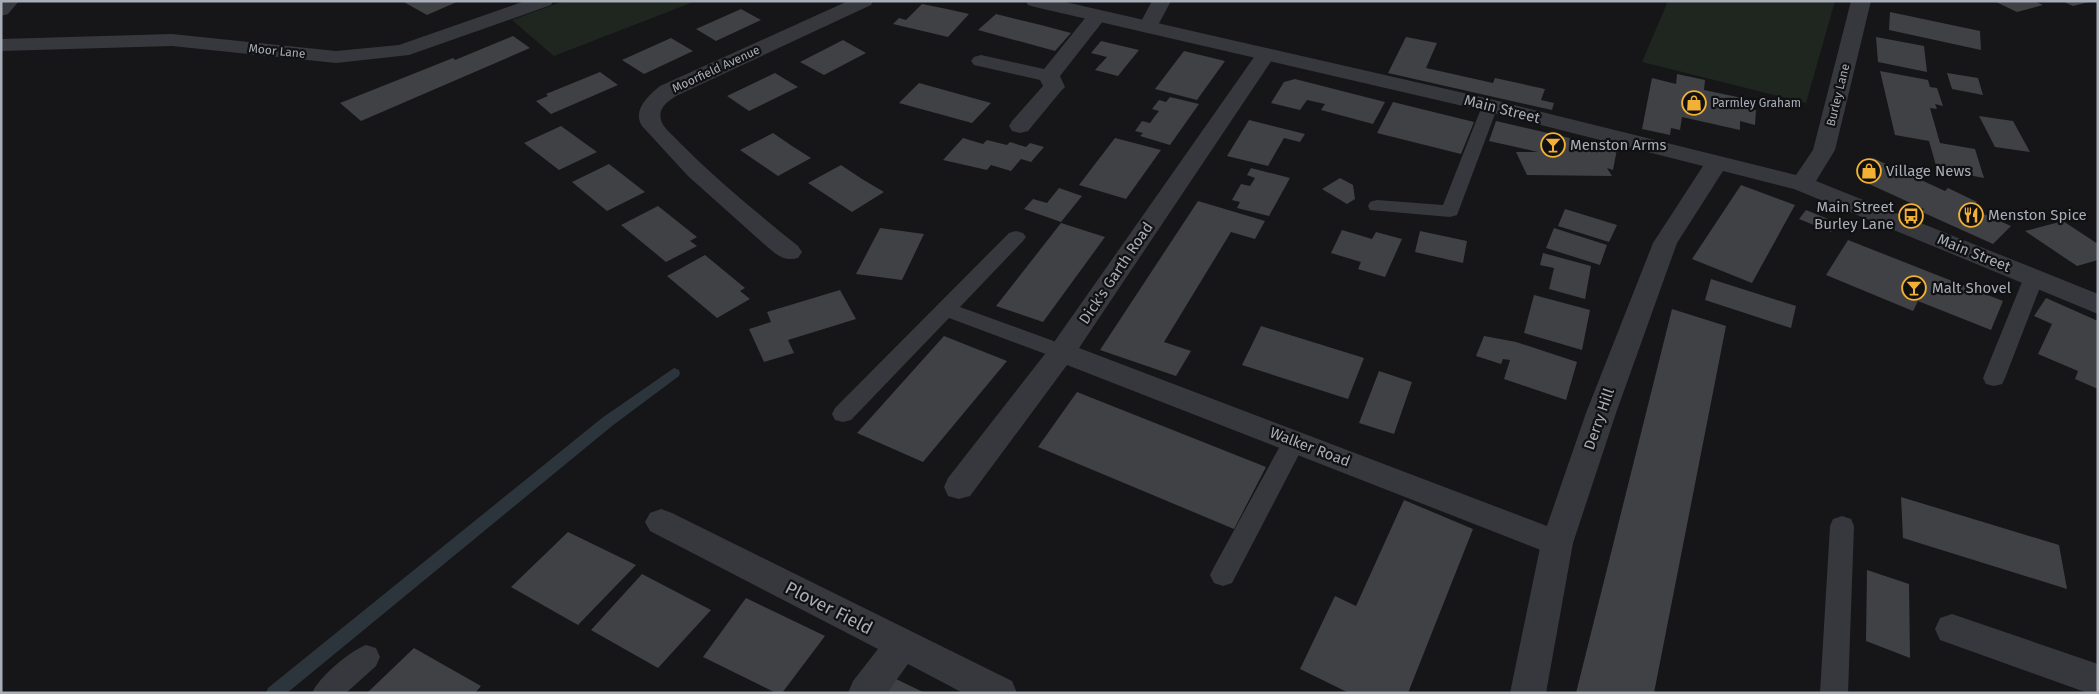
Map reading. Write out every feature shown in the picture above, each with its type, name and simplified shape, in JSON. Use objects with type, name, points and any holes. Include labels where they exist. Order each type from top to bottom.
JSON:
[{"type":"street","points":[[1,10],[10,1]]},
{"type":"street","name":"Moor Lane","points":[[1,45],[172,40],[336,57],[402,51],[544,1]]},
{"type":"street","name":"Moorfield Avenue","points":[[790,252],[727,200],[688,164],[650,123],[649,111],[657,99],[668,91],[864,1]]},
{"type":"street","name":"Main Street","points":[[1036,1],[1069,5],[1097,16],[1490,106],[1802,184],[2034,277],[2098,305]]},
{"type":"street","points":[[1148,27],[1162,1]]},
{"type":"street","name":"Burley Lane","points":[[1802,184],[1824,150],[1861,1]]},
{"type":"street","points":[[1049,76],[1097,16]]},
{"type":"street","name":"Dick's Garth Road","points":[[959,487],[1062,352],[1266,54]]},
{"type":"street","points":[[981,60],[1049,76]]},
{"type":"street","points":[[1020,126],[1054,87],[1049,76]]},
{"type":"street","name":"Derry Hill","points":[[1528,693],[1557,543],[1600,413],[1665,243],[1717,162]]},
{"type":"street","name":"Walker Road","points":[[1062,352],[1557,543]]},
{"type":"street","name":"Plover Field","points":[[661,522],[999,693]]},
{"type":"street","points":[[1952,629],[2088,682]]},
{"type":"street","points":[[866,693],[901,645]]},
{"type":"lane","points":[[1377,206],[1450,211],[1490,106]]},
{"type":"lane","points":[[843,414],[1016,237]]},
{"type":"lane","points":[[1994,378],[2034,277]]},
{"type":"lane","points":[[945,309],[1062,352]]},
{"type":"lane","points":[[1223,575],[1294,441]]},
{"type":"lane","points":[[1834,693],[1842,526]]},
{"type":"lane","points":[[326,693],[366,657]]},
{"type":"shaded area","points":[[564,1],[696,1],[554,56],[512,20]]},
{"type":"shaded area","points":[[1668,1],[1835,1],[1806,103],[1642,62]]},
{"type":"building","points":[[402,1],[459,1],[427,15]]},
{"type":"building","points":[[1994,1],[2034,1],[2043,5],[2017,12]]},
{"type":"building","points":[[2062,1],[2089,1],[2089,2],[2073,6]]},
{"type":"building","points":[[922,4],[969,14],[948,37],[893,24],[899,18],[906,20]]},
{"type":"building","points":[[741,9],[761,20],[716,41],[696,29]]},
{"type":"building","points":[[1890,12],[1980,31],[1981,50],[1889,30]]},
{"type":"building","points":[[996,14],[1071,33],[1055,51],[978,30]]},
{"type":"building","points":[[513,36],[530,48],[361,121],[340,103],[453,58],[455,60]]},
{"type":"building","points":[[1406,37],[1437,43],[1426,68],[1493,83],[1495,78],[1545,89],[1541,100],[1554,103],[1552,110],[1388,73]]},
{"type":"building","points":[[1876,37],[1924,46],[1927,72],[1878,62]]},
{"type":"building","points":[[671,38],[693,51],[644,74],[622,60]]},
{"type":"building","points":[[843,40],[866,53],[824,75],[800,62]]},
{"type":"building","points":[[1101,41],[1139,50],[1118,76],[1095,70],[1107,57],[1091,53]]},
{"type":"building","points":[[1184,51],[1225,61],[1197,100],[1155,89]]},
{"type":"building","points":[[1880,71],[1928,80],[1930,87],[1937,88],[1943,106],[1935,104],[1937,109],[1930,108],[1940,143],[1975,149],[1984,178],[1937,169],[1929,141],[1895,135]]},
{"type":"building","points":[[600,72],[618,85],[551,114],[536,101],[548,96],[546,94]]},
{"type":"building","points":[[775,73],[798,87],[749,111],[727,96]]},
{"type":"building","points":[[1947,73],[1978,78],[1983,95],[1952,89]]},
{"type":"building","name":"Parmley Graham","points":[[1677,74],[1705,80],[1704,90],[1742,98],[1741,107],[1756,110],[1755,125],[1740,121],[1740,130],[1682,117],[1680,130],[1671,128],[1670,135],[1642,129],[1652,78],[1676,84]]},
{"type":"building","points":[[1295,79],[1385,102],[1373,124],[1321,110],[1325,104],[1307,100],[1300,110],[1271,103],[1284,82]]},
{"type":"building","points":[[919,83],[991,103],[972,123],[899,103]]},
{"type":"building","points":[[1170,97],[1199,104],[1170,145],[1140,136],[1143,133],[1135,131],[1142,121],[1150,123],[1159,111],[1152,109],[1159,100],[1166,102]]},
{"type":"building","points":[[1393,102],[1474,122],[1461,154],[1377,133]]},
{"type":"building","points":[[1979,116],[2013,121],[2030,152],[1995,147]]},
{"type":"building","points":[[1249,120],[1305,134],[1300,142],[1284,138],[1268,166],[1227,156]]},
{"type":"building","name":"Menston Arms","points":[[1496,121],[1617,149],[1613,170],[1607,168],[1612,176],[1527,175],[1516,152],[1538,152],[1489,141]]},
{"type":"building","points":[[561,126],[597,152],[559,170],[524,143]]},
{"type":"building","points":[[773,133],[811,158],[778,176],[740,150]]},
{"type":"building","points":[[963,138],[983,144],[987,140],[1007,145],[1010,142],[1026,147],[1030,143],[1044,147],[1031,162],[1021,159],[1011,171],[991,165],[987,170],[943,160]]},
{"type":"building","points":[[1115,138],[1161,150],[1126,199],[1079,185]]},
{"type":"building","points":[[1873,158],[1945,191],[1948,188],[1977,202],[1970,208],[2011,226],[1993,244],[1922,212],[1924,209],[1869,184],[1877,177],[1859,169]]},
{"type":"building","points":[[609,164],[645,192],[607,211],[572,182]]},
{"type":"building","points":[[841,165],[884,192],[852,212],[808,183]]},
{"type":"building","points":[[1251,168],[1290,178],[1269,216],[1237,208],[1240,202],[1232,200],[1241,184],[1250,186],[1255,178],[1247,175]]},
{"type":"building","points":[[1340,178],[1353,185],[1355,199],[1347,204],[1322,189]]},
{"type":"building","points":[[1741,185],[1795,205],[1752,283],[1692,259]]},
{"type":"building","points":[[1059,188],[1082,196],[1061,222],[1024,209],[1033,199],[1047,203]]},
{"type":"building","points":[[1198,201],[1265,221],[1255,239],[1231,232],[1164,342],[1191,351],[1176,376],[1100,350]]},
{"type":"building","points":[[658,206],[697,237],[690,241],[697,246],[666,262],[621,225]]},
{"type":"building","points":[[1565,209],[1617,225],[1609,242],[1558,226]]},
{"type":"building","points":[[1806,210],[1838,223],[1831,232],[1799,219]]},
{"type":"building","points":[[2063,221],[2098,244],[2098,260],[2077,266],[2025,231]]},
{"type":"building","points":[[1061,223],[1105,237],[1043,322],[996,306]]},
{"type":"building","points":[[880,228],[924,234],[902,280],[856,274]]},
{"type":"building","points":[[1554,228],[1607,245],[1600,265],[1546,248]]},
{"type":"building","points":[[1342,230],[1372,239],[1376,232],[1402,239],[1385,277],[1358,269],[1361,262],[1331,253]]},
{"type":"building","points":[[1420,231],[1467,241],[1463,263],[1415,252]]},
{"type":"building","name":"Malt Shovel","points":[[1848,240],[2003,301],[1991,330],[1918,301],[1913,311],[1826,275]]},
{"type":"building","points":[[1543,253],[1591,266],[1585,299],[1549,289],[1554,268],[1540,265]]},
{"type":"building","points":[[705,255],[745,288],[740,291],[750,299],[717,318],[667,276]]},
{"type":"building","points":[[1711,279],[1796,306],[1791,328],[1705,300]]},
{"type":"building","points":[[840,290],[856,319],[788,340],[794,353],[764,362],[749,329],[771,322],[767,312]]},
{"type":"building","points":[[1534,295],[1590,310],[1582,350],[1524,333]]},
{"type":"building","points":[[2046,298],[2098,321],[2098,389],[2075,379],[2078,371],[2038,354],[2052,324],[2034,316]]},
{"type":"building","points":[[1672,309],[1726,326],[1654,693],[1576,693]]},
{"type":"building","points":[[1261,326],[1364,358],[1348,399],[1242,365]]},
{"type":"building","points":[[944,336],[1007,361],[923,462],[857,433]]},
{"type":"building","points":[[1484,336],[1516,342],[1577,362],[1566,400],[1504,379],[1510,360],[1503,359],[1501,364],[1476,356]]},
{"type":"building","points":[[1379,371],[1412,382],[1394,434],[1359,423]]},
{"type":"building","points":[[1077,392],[1266,467],[1234,529],[1038,447]]},
{"type":"building","points":[[1901,497],[2059,545],[2067,589],[1903,538]]},
{"type":"building","points":[[1404,500],[1473,529],[1408,693],[1349,693],[1300,669],[1335,596],[1356,606]]},
{"type":"building","points":[[568,532],[636,565],[578,625],[511,587]]},
{"type":"building","points":[[1867,570],[1909,584],[1910,658],[1866,641]]},
{"type":"building","points":[[642,574],[711,610],[658,668],[591,630]]},
{"type":"building","points":[[746,598],[825,636],[782,693],[776,693],[703,657]]},
{"type":"building","points":[[414,648],[481,686],[475,693],[367,693]]},
{"type":"building","points":[[896,679],[925,693],[887,693]]},
{"type":"waterway","points":[[274,693],[607,422],[674,373]]},
{"type":"place","name":"Parmley Graham","points":[[1694,103]]},
{"type":"place","name":"Menston Arms","points":[[1553,145]]},
{"type":"place","name":"Village News","points":[[1869,171]]},
{"type":"place","name":"Menston Spice","points":[[1971,215]]},
{"type":"place","name":"Main Street Burley Lane","points":[[1911,216]]},
{"type":"place","name":"Malt Shovel","points":[[1914,288]]}]
